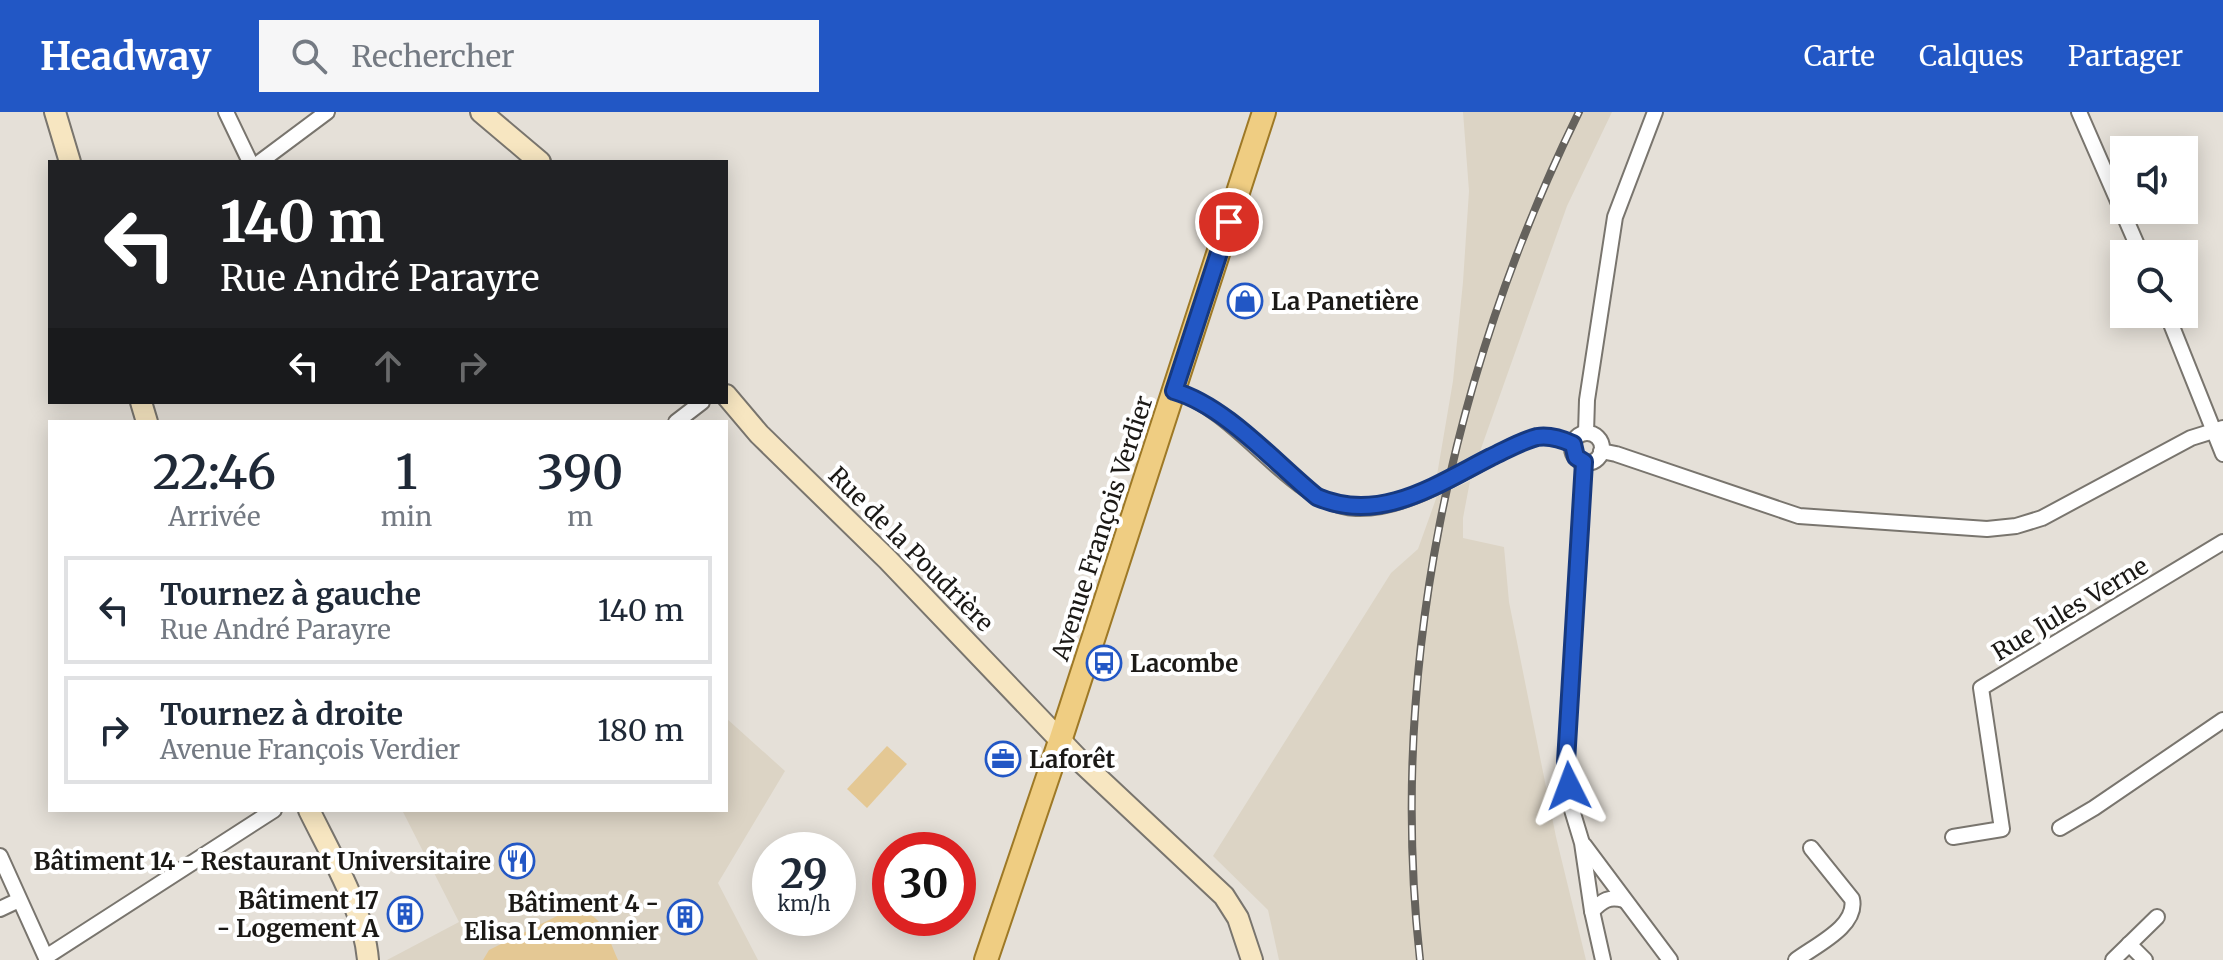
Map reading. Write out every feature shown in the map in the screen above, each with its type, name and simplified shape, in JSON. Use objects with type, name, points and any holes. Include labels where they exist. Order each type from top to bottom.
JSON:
[{"type":"main road","name":"Avenue François Verdier","points":[[986,960],[1264,112]]},
{"type":"street","points":[[55,112],[69,160]]},
{"type":"street","points":[[226,112],[249,160]]},
{"type":"street","points":[[263,160],[327,112]]},
{"type":"street","points":[[481,112],[538,160]]},
{"type":"street","points":[[1586,433],[1587,400],[1615,217],[1655,112]]},
{"type":"street","points":[[2079,112],[2135,240]]},
{"type":"street","points":[[2173,328],[2217,429],[2223,454]]},
{"type":"street","points":[[1174,391],[1193,397],[1215,412],[1317,497],[1357,508],[1406,498],[1539,437],[1559,438],[1573,444]]},
{"type":"street","name":"Rue de la Poudrière","points":[[728,397],[759,434],[888,560],[1080,761],[1224,896],[1238,918],[1252,960]]},
{"type":"street","points":[[679,420],[699,404]]},
{"type":"street","points":[[1601,451],[1799,516],[1987,529],[2016,526],[2042,518],[2191,438],[2217,429]]},
{"type":"street","points":[[1586,433],[1598,438],[1601,451],[1593,461],[1584,462],[1576,457],[1573,444],[1577,436],[1586,433]]},
{"type":"street","points":[[1584,462],[1566,762],[1572,810],[1582,843],[1603,960]]},
{"type":"street","name":"Rue Jules Verne","points":[[1953,837],[2002,829],[1981,688],[2223,542]]},
{"type":"street","points":[[2060,828],[2223,720]]},
{"type":"street","points":[[0,856],[46,958],[271,812]]},
{"type":"street","points":[[310,812],[349,895],[366,942],[368,960]]},
{"type":"street","points":[[1582,843],[1670,960]]},
{"type":"street","points":[[1796,960],[1839,928],[1852,916],[1854,907],[1852,899],[1811,848]]},
{"type":"street","points":[[1592,911],[1612,897],[1624,900]]},
{"type":"street","points":[[0,909],[19,900]]},
{"type":"street","points":[[2113,960],[2157,917]]},
{"type":"street","points":[[2129,944],[2145,960]]},
{"type":"shaded area","points":[[1463,112],[1612,112],[1567,206],[1478,457],[1437,475],[1453,381],[1463,282],[1469,191]]},
{"type":"shaded area","points":[[1470,481],[1463,518],[1463,538],[1504,547],[1509,602],[1556,837],[1586,960],[1279,960],[1268,910],[1213,856],[1391,573],[1418,549],[1437,496]]},
{"type":"shaded area","points":[[728,720],[785,771],[718,883],[758,960],[387,960],[459,922],[403,812],[728,812]]},
{"type":"shaded area","points":[[887,746],[907,764],[867,808],[847,789]]},
{"type":"shaded area","points":[[573,908],[598,920],[618,960],[483,960],[489,950]]},
{"type":"railway","points":[[1420,960],[1412,851],[1413,742],[1422,633],[1440,525],[1464,418],[1496,314],[1534,211],[1579,112]]},
{"type":"place","name":"La Panetière","points":[[1245,301]]},
{"type":"place","name":"Lacombe","points":[[1104,663]]},
{"type":"place","name":"Laforêt","points":[[1003,759]]},
{"type":"place","name":"Bâtiment 14 - Restaurant Universitaire","points":[[517,861]]},
{"type":"place","name":"Bâtiment 17 - Logement A","points":[[405,914]]},
{"type":"place","name":"Bâtiment 4 - Elisa Lemonnier","points":[[685,917]]},
{"type":"route","points":[[1229,222],[1174,391],[1193,397],[1229,423],[1317,497],[1357,508],[1381,505],[1432,487],[1516,445],[1539,437],[1559,438],[1573,444],[1573,453],[1584,462],[1566,762],[1569,786]]}]
